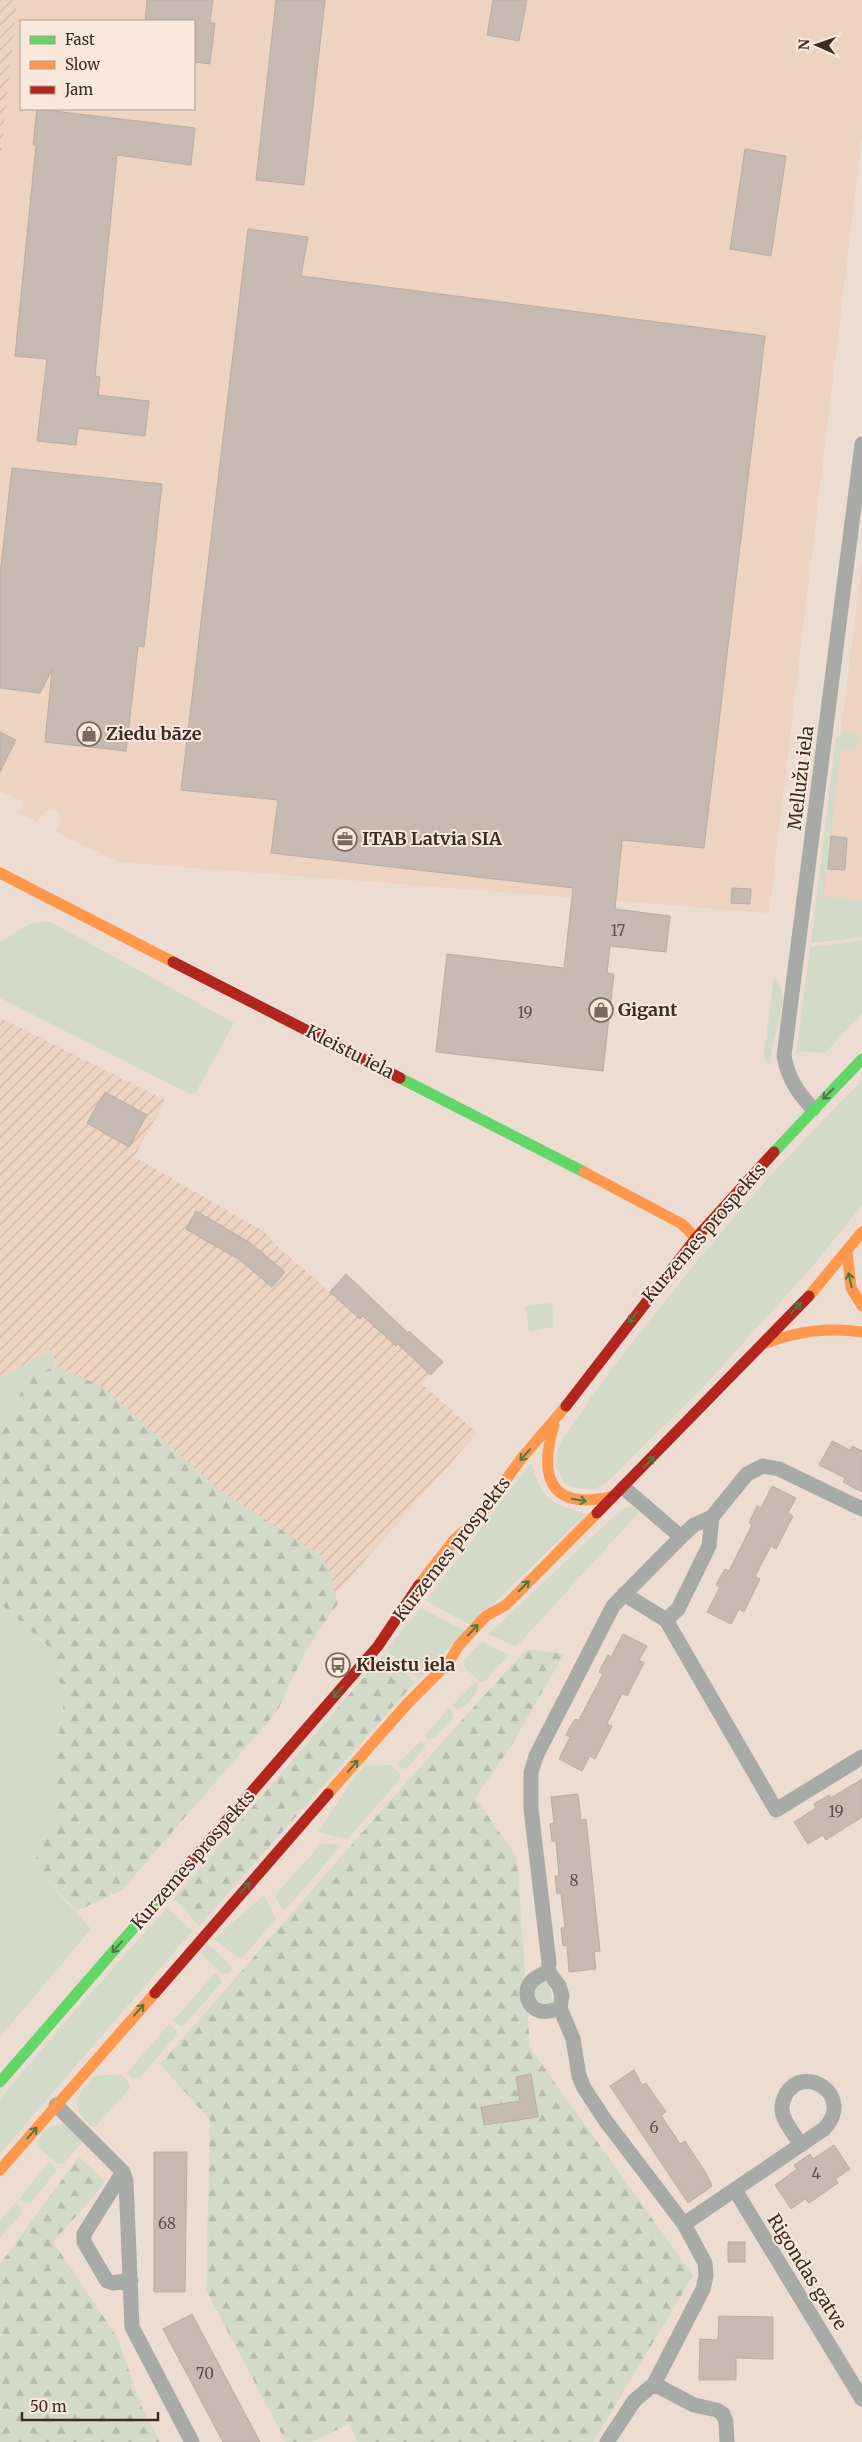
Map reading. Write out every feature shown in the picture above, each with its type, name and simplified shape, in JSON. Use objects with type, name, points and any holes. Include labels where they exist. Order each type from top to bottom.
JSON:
[{"type":"main road","name":"Kleistu iela","points":[[0,873],[656,1209],[682,1224],[696,1238]]},
{"type":"main road","name":"Kurzemes prospekts","points":[[0,2082],[378,1646],[390,1631],[399,1612],[450,1546],[476,1520],[521,1459],[557,1418],[618,1336],[696,1238],[812,1109],[862,1059]]},
{"type":"main road","points":[[0,2170],[407,1704],[449,1662],[466,1638],[486,1616],[506,1605],[619,1492],[763,1344],[847,1252],[862,1232]]},
{"type":"main road","points":[[847,1252],[850,1286],[857,1302],[862,1306]]},
{"type":"main road","points":[[763,1344],[800,1331],[819,1328],[862,1332]]},
{"type":"main road","points":[[557,1418],[546,1446],[546,1470],[554,1486],[563,1495],[574,1500],[586,1501],[619,1492]]},
{"type":"street","name":"Mellužu iela","points":[[812,1109],[793,1086],[788,1076],[784,1056],[862,444]]},
{"type":"street","points":[[607,2442],[634,2401],[654,2384],[703,2290],[706,2276],[705,2263],[684,2224],[591,2101],[580,2076],[577,2051],[560,2008],[562,1996],[560,1986],[548,1971],[549,1963],[531,1809],[531,1773],[542,1740],[607,1615],[624,1594],[681,1537],[694,1525],[712,1517],[747,1474],[763,1466],[779,1469],[862,1509]]},
{"type":"street","points":[[619,1492],[681,1537]]},
{"type":"street","points":[[666,1620],[678,1609],[709,1546],[712,1517]]},
{"type":"street","points":[[624,1594],[666,1620],[776,1810],[862,1757]]},
{"type":"street","points":[[548,1971],[532,1981],[528,1989],[528,1999],[533,2007],[539,2011],[547,2012],[560,2008]]},
{"type":"street","points":[[56,2105],[124,2172],[126,2181],[132,2327],[192,2442]]},
{"type":"street","points":[[684,2224],[801,2145]]},
{"type":"street","points":[[124,2172],[84,2234],[84,2242],[107,2281],[113,2283],[131,2280]]},
{"type":"street","name":"Rigondas gatve","points":[[735,2190],[862,2399]]},
{"type":"street","points":[[654,2384],[694,2405],[718,2410],[723,2414],[726,2422],[727,2442]]},
{"type":"shaded area","points":[[0,0],[17,0],[0,165]]},
{"type":"shaded area","points":[[17,0],[862,0],[862,136],[769,913],[119,862],[55,831],[61,820],[57,810],[45,811],[37,822],[19,813],[24,802],[0,791],[0,165]]},
{"type":"shaded area","points":[[862,563],[862,930],[817,932],[839,746]]},
{"type":"shaded area","points":[[0,1018],[166,1100],[134,1157],[263,1231],[279,1248],[330,1292],[346,1274],[407,1332],[409,1331],[443,1362],[422,1384],[477,1433],[316,1616],[62,1391],[52,1349],[0,1378]]},
{"type":"green space","points":[[842,733],[856,733],[858,736],[855,751],[841,750],[824,897],[862,900],[862,937],[811,943],[836,738]]},
{"type":"green space","points":[[51,922],[234,1023],[196,1092],[190,1094],[0,998],[0,942],[29,924]]},
{"type":"green space","points":[[862,941],[862,1014],[825,1053],[804,1051],[796,1054],[810,947]]},
{"type":"green space","points":[[774,976],[780,984],[782,1006],[770,1065],[765,1062],[764,1054]]},
{"type":"green space","points":[[862,1080],[862,1205],[811,1268],[704,1386],[615,1474],[603,1485],[592,1490],[571,1487],[563,1481],[556,1466],[558,1448],[610,1371],[700,1257],[768,1178]]},
{"type":"green space","points":[[552,1302],[554,1327],[529,1332],[525,1306]]},
{"type":"green space","points":[[52,1349],[55,1366],[30,1378],[0,1427],[0,1378]]},
{"type":"green space","points":[[55,1366],[101,1386],[221,1491],[325,1558],[338,1604],[320,1628],[304,1655],[278,1710],[122,1890],[77,1911],[33,1865],[51,1823],[55,1759],[64,1701],[51,1649],[0,1603],[0,1427],[30,1378]]},
{"type":"green space","points":[[530,1464],[540,1486],[550,1499],[557,1504],[587,1514],[471,1625],[426,1601]]},
{"type":"green space","points":[[632,1506],[639,1512],[516,1647],[488,1634],[622,1509]]},
{"type":"green space","points":[[0,1603],[51,1649],[64,1701],[55,1759],[51,1823],[33,1865],[91,1929],[0,2037]]},
{"type":"green space","points":[[421,1608],[465,1631],[419,1679],[386,1650]]},
{"type":"green space","points":[[482,1641],[509,1655],[485,1681],[481,1682],[465,1668],[463,1661]]},
{"type":"green space","points":[[527,1649],[564,1654],[511,1746],[475,1798],[517,1857],[530,2048],[693,2276],[593,2442],[358,2442],[349,2424],[311,2442],[286,2442],[206,2290],[210,2120],[160,2064]]},
{"type":"green space","points":[[384,1654],[415,1682],[199,1926],[174,1898]]},
{"type":"green space","points":[[475,1682],[478,1685],[473,1696],[464,1706],[457,1709],[453,1705]]},
{"type":"green space","points":[[449,1708],[453,1713],[453,1718],[434,1738],[427,1739],[425,1736]]},
{"type":"green space","points":[[421,1740],[425,1744],[424,1749],[407,1768],[401,1769],[398,1764]]},
{"type":"green space","points":[[391,1765],[400,1774],[399,1781],[347,1839],[318,1832],[351,1782],[365,1766]]},
{"type":"green space","points":[[321,1844],[340,1845],[285,1910],[282,1909],[276,1894]]},
{"type":"green space","points":[[264,1895],[276,1919],[242,1958],[238,1957],[214,1939]]},
{"type":"green space","points":[[168,1907],[192,1931],[0,2154],[0,2099],[72,2014]]},
{"type":"green space","points":[[209,1945],[231,1966],[232,1969],[228,1974],[223,1974],[201,1953]]},
{"type":"green space","points":[[215,1973],[221,1979],[221,1983],[183,2026],[173,2021]]},
{"type":"green space","points":[[544,1980],[549,1980],[553,2004],[542,2005],[534,1996],[535,1988]]},
{"type":"green space","points":[[169,2024],[176,2030],[177,2035],[140,2077],[133,2079],[127,2073]]},
{"type":"green space","points":[[120,2074],[128,2081],[130,2088],[96,2126],[91,2126],[80,2112],[78,2106],[79,2095],[94,2076]]},
{"type":"green space","points":[[58,2124],[65,2124],[84,2140],[63,2164],[57,2163],[36,2146],[36,2142],[48,2128]]},
{"type":"green space","points":[[79,2157],[106,2182],[53,2242],[117,2337],[143,2410],[160,2442],[0,2442],[0,2264]]},
{"type":"green space","points":[[49,2162],[56,2169],[56,2172],[30,2203],[24,2203],[19,2199]]},
{"type":"green space","points":[[15,2203],[21,2208],[22,2213],[0,2238],[0,2220]]},
{"type":"building","points":[[147,0],[213,0],[210,23],[215,23],[210,64],[195,62],[195,20],[145,20]]},
{"type":"building","points":[[276,0],[325,0],[304,185],[256,180]]},
{"type":"building","points":[[493,0],[527,0],[519,41],[487,35]]},
{"type":"building","points":[[37,110],[195,128],[191,165],[117,155],[95,376],[100,377],[98,395],[149,401],[145,436],[78,428],[76,445],[37,441],[47,359],[15,356],[36,145],[33,145]]},
{"type":"building","points":[[745,149],[786,156],[771,256],[730,249]]},
{"type":"building","points":[[248,229],[308,237],[301,276],[765,336],[704,848],[622,840],[615,909],[670,916],[666,952],[610,946],[607,973],[614,974],[603,1071],[436,1052],[447,954],[564,968],[573,888],[271,853],[278,800],[181,790]]},
{"type":"building","points":[[12,468],[162,484],[144,647],[138,646],[126,751],[45,742],[52,670],[40,693],[0,688],[0,575]]},
{"type":"building","points":[[0,732],[16,740],[0,772]]},
{"type":"building","points":[[831,836],[847,838],[845,870],[828,869]]},
{"type":"building","points":[[732,888],[751,889],[750,904],[731,903]]},
{"type":"building","points":[[105,1092],[147,1115],[129,1147],[87,1123]]},
{"type":"building","points":[[196,1211],[252,1244],[285,1272],[272,1287],[240,1260],[186,1229]]},
{"type":"building","points":[[346,1274],[408,1333],[409,1331],[443,1362],[431,1375],[398,1344],[396,1346],[363,1316],[360,1319],[330,1292]]},
{"type":"building","points":[[832,1441],[850,1450],[852,1446],[862,1451],[862,1492],[843,1482],[845,1478],[819,1465]]},
{"type":"building","points":[[772,1486],[796,1498],[788,1513],[793,1516],[776,1549],[771,1546],[755,1576],[760,1579],[744,1612],[739,1609],[731,1624],[707,1612],[720,1587],[716,1585],[720,1577],[725,1569],[729,1571],[752,1525],[749,1523],[757,1506],[761,1508]]},
{"type":"building","points":[[623,1634],[647,1646],[639,1660],[644,1663],[627,1696],[622,1693],[607,1724],[612,1726],[595,1759],[590,1756],[582,1771],[559,1759],[570,1737],[566,1735],[575,1719],[579,1720],[603,1674],[599,1672],[603,1664],[608,1655],[611,1657]]},
{"type":"building","points":[[862,1779],[862,1817],[826,1840],[823,1835],[808,1844],[794,1822],[816,1808],[814,1804],[829,1795],[831,1798]]},
{"type":"building","points":[[578,1794],[581,1820],[586,1819],[600,1951],[594,1952],[596,1969],[569,1972],[567,1945],[563,1946],[561,1928],[565,1928],[561,1893],[557,1894],[555,1876],[559,1876],[556,1841],[552,1841],[550,1824],[554,1823],[551,1797]]},
{"type":"building","points":[[634,2070],[642,2085],[646,2083],[666,2112],[661,2115],[680,2144],[685,2141],[706,2173],[712,2186],[688,2203],[610,2086]]},
{"type":"building","points":[[531,2074],[538,2117],[484,2125],[481,2107],[520,2101],[516,2077]]},
{"type":"building","points":[[834,2145],[850,2169],[835,2179],[838,2183],[809,2203],[805,2199],[791,2209],[775,2185],[797,2169],[794,2165],[810,2154],[813,2159]]},
{"type":"building","points":[[154,2152],[187,2152],[185,2292],[154,2292]]},
{"type":"building","points":[[728,2242],[745,2242],[745,2262],[728,2262]]},
{"type":"building","points":[[192,2314],[260,2442],[223,2442],[163,2329]]},
{"type":"building","points":[[719,2316],[773,2317],[773,2359],[736,2358],[736,2380],[699,2380],[700,2339],[718,2340]]},
{"type":"traffic: fast","points":[[774,1152],[862,1059]]},
{"type":"traffic: fast","points":[[400,1078],[584,1172]]},
{"type":"traffic: fast","points":[[0,2082],[189,1864]]},
{"type":"traffic: slow","points":[[0,873],[173,962]]},
{"type":"traffic: slow","points":[[584,1172],[682,1224],[696,1238]]},
{"type":"traffic: slow","points":[[809,1296],[862,1232]]},
{"type":"traffic: slow","points":[[847,1252],[851,1288],[862,1306]]},
{"type":"traffic: slow","points":[[766,1343],[814,1331],[862,1332]]},
{"type":"traffic: slow","points":[[419,1585],[455,1539],[476,1521],[521,1459],[566,1406]]},
{"type":"traffic: slow","points":[[554,1425],[549,1445],[548,1462],[549,1476],[555,1487],[564,1495],[576,1499],[593,1500],[614,1496]]},
{"type":"traffic: slow","points":[[328,1794],[407,1704],[449,1662],[459,1645],[486,1616],[506,1605],[597,1513]]},
{"type":"traffic: slow","points":[[0,2170],[155,1993]]},
{"type":"traffic: jam","points":[[173,962],[400,1078]]},
{"type":"traffic: jam","points":[[566,1406],[696,1238],[774,1152]]},
{"type":"traffic: jam","points":[[597,1513],[809,1296]]},
{"type":"traffic: jam","points":[[189,1864],[378,1646],[419,1585]]},
{"type":"traffic: jam","points":[[155,1993],[328,1794]]},
{"type":"place","name":"Ziedu bāze","points":[[89,734]]},
{"type":"place","name":"ITAB Latvia SIA","points":[[345,839]]},
{"type":"place","name":"Gigant","points":[[601,1010]]},
{"type":"place","name":"Kleistu iela","points":[[338,1665]]}]
